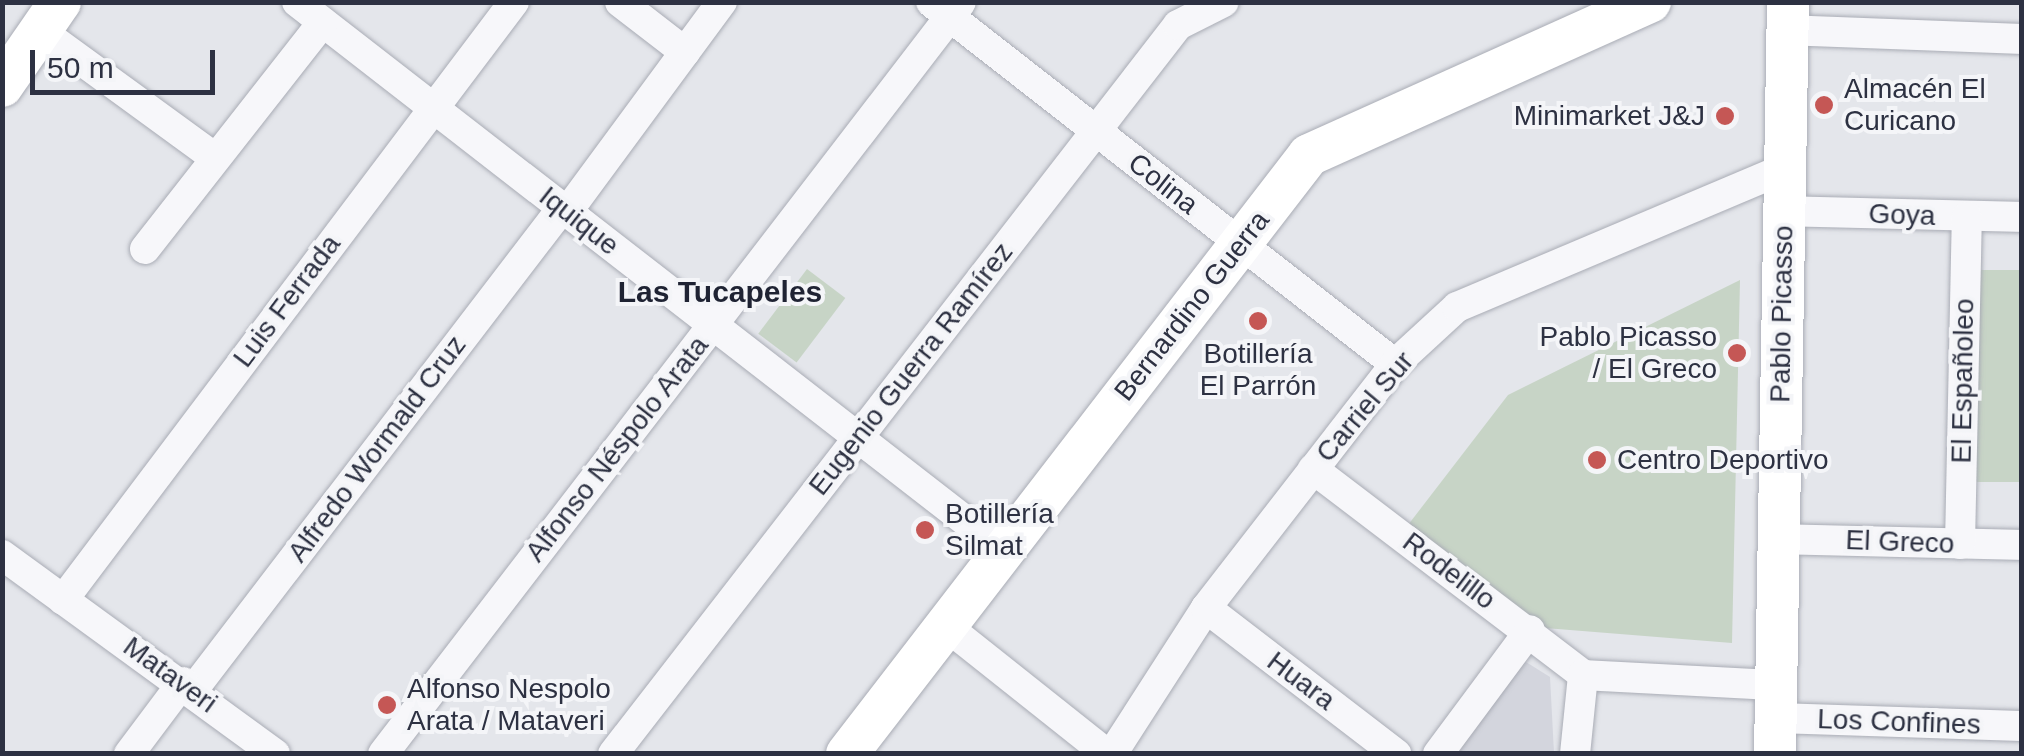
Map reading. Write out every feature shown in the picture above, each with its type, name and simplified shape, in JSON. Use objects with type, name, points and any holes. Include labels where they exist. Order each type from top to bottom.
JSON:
[{"type":"street","name":"Iquique","points":[[297,2],[1003,550]]},
{"type":"street","name":"Luis Ferrada","points":[[62,600],[514,2]]},
{"type":"street","points":[[620,2],[685,52]]},
{"type":"street","name":"Alfredo Wormald Cruz","points":[[129,754],[188,686],[565,210],[722,2]]},
{"type":"street","name":"Eugenio Guerra Ramírez","points":[[612,754],[1178,25],[1224,2]]},
{"type":"street","name":"Bernardino Guerra","points":[[847,754],[1309,155],[1650,2]]},
{"type":"street","name":"Colina","points":[[947,7],[1095,131],[1395,364]]},
{"type":"street","name":"Alfonso Néspolo Arata","points":[[383,754],[712,325],[947,7]]},
{"type":"street","points":[[2,86],[50,16],[215,158]]},
{"type":"street","points":[[144,250],[322,22]]},
{"type":"street","points":[[1781,22],[2022,39]]},
{"type":"street","name":"Pablo Picasso","points":[[1776,719],[1783,190],[1781,22]]},
{"type":"street","name":"Goya","points":[[1783,190],[1967,217],[2022,217]]},
{"type":"street","name":"Carriel Sur","points":[[1110,754],[1206,608],[1313,469],[1395,364],[1457,307],[1783,190]]},
{"type":"street","name":"El Españoleo","points":[[1960,544],[1967,217]]},
{"type":"street","name":"Rodelillo","points":[[1313,469],[1530,630],[1583,675]]},
{"type":"street","name":"El Greco","points":[[1778,539],[2022,545]]},
{"type":"street","name":"Mataveri","points":[[2,556],[188,686],[274,754]]},
{"type":"street","name":"Huara","points":[[1206,608],[1396,754]]},
{"type":"street","points":[[946,626],[1110,754]]},
{"type":"street","points":[[1438,754],[1530,630]]},
{"type":"street","points":[[1575,754],[1583,675],[1776,719]]},
{"type":"street","name":"Los Confines","points":[[1776,719],[2022,726]]},
{"type":"shaded area","points":[[1521,659],[1550,677],[1554,753],[1449,754]]},
{"type":"green space","points":[[807,269],[845,298],[797,363],[758,334]]},
{"type":"green space","points":[[1970,270],[2021,270],[2021,482],[1970,482]]},
{"type":"green space","name":"Centro Deportivo","points":[[1740,280],[1732,643],[1545,628],[1408,525],[1508,395]]},
{"type":"place","name":"Almacén El Curicano","points":[[1824,105]]},
{"type":"place","name":"Minimarket J&J","points":[[1725,116]]},
{"type":"place","name":"Botillería El Parrón","points":[[1258,321]]},
{"type":"place","name":"Pablo Picasso / El Greco","points":[[1737,353]]},
{"type":"place","name":"Centro Deportivo","points":[[1597,460]]},
{"type":"place","name":"Botillería Silmat","points":[[925,530]]},
{"type":"place","name":"Alfonso Nespolo Arata / Mataveri","points":[[387,705]]},
{"type":"district","name":"Las Tucapeles","points":[[720,292]]}]
